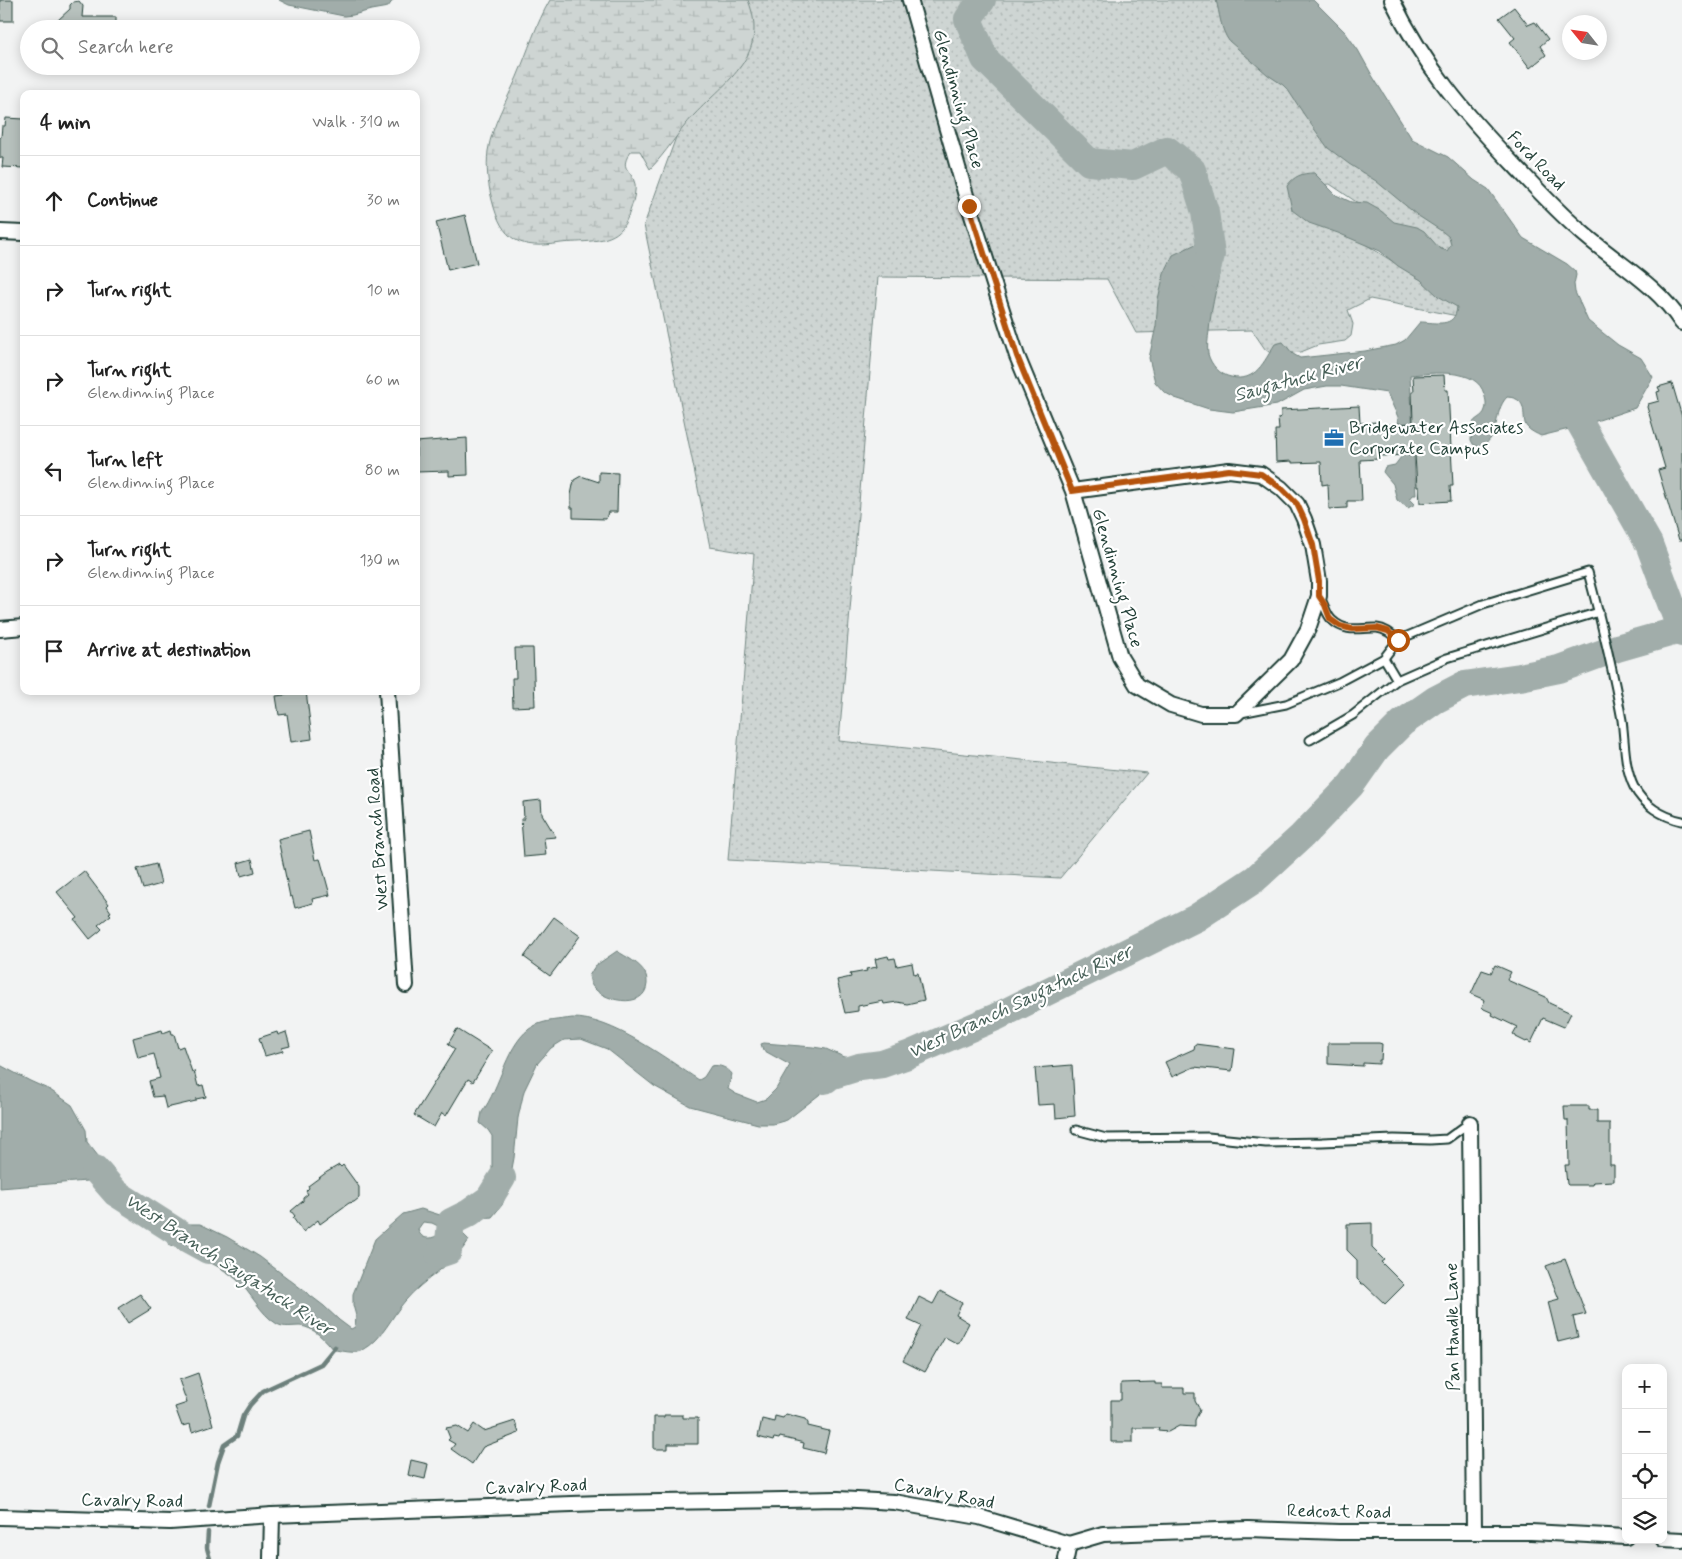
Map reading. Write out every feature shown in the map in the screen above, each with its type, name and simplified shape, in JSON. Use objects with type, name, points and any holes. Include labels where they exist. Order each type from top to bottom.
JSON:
[{"type":"street","name":"Glendinning Place","points":[[910,0],[969,206],[1014,347],[1072,491],[1120,658],[1137,685],[1171,705],[1201,714],[1236,714],[1291,660],[1308,629],[1319,596],[1319,581],[1313,545],[1297,504],[1281,488],[1261,474],[1229,470],[1072,491]]},
{"type":"street","name":"Ford Road","points":[[1392,0],[1409,33],[1432,70],[1486,135],[1578,229],[1656,290],[1682,323]]},
{"type":"street","points":[[0,232],[20,233]]},
{"type":"street","points":[[0,629],[20,627]]},
{"type":"street","name":"West Branch Road","points":[[387,695],[406,985]]},
{"type":"street","name":"Pan Handle Lane","points":[[1470,1123],[1474,1530]]},
{"type":"street","name":"Cavalry Road","points":[[0,1517],[170,1522],[272,1515],[600,1503],[838,1499],[894,1502],[979,1517],[1069,1544]]},
{"type":"street","points":[[271,1559],[272,1515]]},
{"type":"street","name":"Redcoat Road","points":[[1069,1544],[1103,1534],[1228,1529],[1339,1532],[1474,1530],[1622,1537]]},
{"type":"street","points":[[1667,1539],[1682,1540]]},
{"type":"street","points":[[1066,1559],[1069,1544]]},
{"type":"lane","points":[[1236,714],[1286,704],[1339,682],[1384,658],[1398,640],[1483,604],[1588,572],[1599,612],[1622,722],[1629,776],[1640,798],[1658,812],[1682,821]]},
{"type":"lane","points":[[1319,596],[1325,605],[1330,619],[1340,626],[1352,629],[1377,628],[1388,631],[1398,640]]},
{"type":"lane","points":[[1310,740],[1353,715],[1397,680],[1447,658],[1599,612]]},
{"type":"lane","points":[[1384,658],[1397,680]]},
{"type":"lane","points":[[1076,1130],[1106,1138],[1208,1137],[1266,1143],[1394,1139],[1430,1140],[1447,1138],[1470,1123]]},
{"type":"green space","points":[[550,0],[748,0],[753,19],[753,36],[749,51],[742,65],[694,115],[650,169],[640,151],[631,151],[625,166],[635,184],[635,194],[627,219],[617,233],[594,241],[534,245],[515,240],[501,225],[491,194],[487,157],[496,122],[517,77],[540,18]]},
{"type":"green space","points":[[726,0],[1242,0],[1443,223],[1455,253],[1431,246],[1374,214],[1330,184],[1305,186],[1332,223],[1455,301],[1468,318],[1370,299],[1348,310],[1353,324],[1351,336],[1345,341],[1318,345],[1301,352],[1273,355],[1265,349],[1252,330],[1136,333],[1107,279],[878,277],[839,741],[1147,773],[1060,878],[728,860],[754,554],[710,547],[644,225]]},
{"type":"water","points":[[279,0],[393,0],[388,7],[344,16],[289,5]]},
{"type":"water","points":[[1216,0],[1313,0],[1345,32],[1358,50],[1412,139],[1448,157],[1474,180],[1488,189],[1523,238],[1567,264],[1575,271],[1575,292],[1588,321],[1618,345],[1641,358],[1653,377],[1635,408],[1581,426],[1541,436],[1527,427],[1522,405],[1519,401],[1507,397],[1502,403],[1491,438],[1479,447],[1473,444],[1471,440],[1472,424],[1483,414],[1486,406],[1485,396],[1480,385],[1473,379],[1453,374],[1430,373],[1410,375],[1416,495],[1413,495],[1410,499],[1415,504],[1408,508],[1397,500],[1393,484],[1383,472],[1385,467],[1395,465],[1401,457],[1398,417],[1387,393],[1341,386],[1327,386],[1304,390],[1277,405],[1233,412],[1209,409],[1175,398],[1164,392],[1155,382],[1149,358],[1156,326],[1158,299],[1164,274],[1173,255],[1202,241],[1213,244],[1222,252],[1210,321],[1208,354],[1216,369],[1231,377],[1240,378],[1253,374],[1263,363],[1275,344],[1283,342],[1293,354],[1300,358],[1365,351],[1396,345],[1405,340],[1420,322],[1444,323],[1453,319],[1457,307],[1438,296],[1421,280],[1398,266],[1380,251],[1309,223],[1292,210],[1287,186],[1299,176],[1314,173],[1336,195],[1351,202],[1367,203],[1381,211],[1394,222],[1417,227],[1424,231],[1439,248],[1447,251],[1451,245],[1449,237],[1443,232],[1417,215],[1376,181],[1328,148],[1288,90],[1229,41],[1222,26]]},
{"type":"water","points":[[617,951],[643,969],[647,977],[644,992],[639,998],[631,1000],[612,999],[596,990],[591,984],[589,976],[595,966]]},
{"type":"water","points":[[572,1018],[604,1024],[621,1032],[655,1051],[699,1080],[704,1077],[711,1066],[723,1067],[732,1074],[728,1089],[757,1102],[766,1099],[776,1089],[790,1065],[763,1050],[761,1044],[764,1043],[826,1049],[844,1057],[860,1059],[859,1077],[833,1084],[787,1120],[773,1124],[758,1124],[690,1106],[654,1086],[607,1049],[581,1039],[564,1040],[551,1048],[537,1064],[524,1091],[518,1118],[514,1158],[508,1190],[502,1205],[492,1217],[483,1216],[478,1210],[478,1203],[483,1200],[490,1188],[492,1176],[492,1136],[480,1123],[482,1112],[494,1091],[510,1053],[525,1033],[543,1022]]},
{"type":"water","points":[[0,1065],[50,1090],[72,1105],[86,1130],[87,1142],[102,1161],[99,1180],[0,1188]]},
{"type":"water","points":[[421,1209],[440,1215],[451,1222],[469,1240],[455,1257],[413,1293],[400,1307],[376,1340],[363,1350],[356,1352],[333,1350],[319,1335],[305,1327],[277,1324],[266,1315],[241,1284],[228,1273],[212,1263],[168,1244],[175,1231],[183,1224],[200,1224],[227,1237],[260,1257],[351,1329],[355,1327],[356,1316],[353,1294],[375,1239],[403,1214]],"holes":[[[423,1222],[432,1223],[440,1227],[439,1234],[427,1238],[419,1233],[418,1229]]]},
{"type":"building","points":[[0,0],[13,0],[13,21],[0,21]]},
{"type":"building","points":[[79,1],[83,6],[82,17],[116,17],[116,20],[58,20],[70,9],[70,5],[73,2]]},
{"type":"building","points":[[1514,7],[1528,25],[1535,22],[1548,39],[1540,46],[1546,55],[1530,68],[1510,42],[1515,38],[1499,18]]},
{"type":"building","points":[[6,118],[20,119],[20,168],[2,167],[3,158],[0,158],[0,138],[2,126],[5,126]]},
{"type":"building","points":[[465,215],[477,263],[448,270],[436,222]]},
{"type":"building","name":"Bridgewater Associates Corporate Campus","points":[[1444,375],[1445,390],[1448,390],[1453,486],[1450,486],[1451,501],[1420,503],[1415,455],[1379,456],[1379,459],[1360,460],[1362,501],[1347,501],[1347,508],[1329,509],[1328,484],[1322,485],[1321,462],[1276,462],[1275,430],[1279,430],[1278,418],[1281,417],[1281,410],[1359,406],[1360,423],[1377,422],[1377,425],[1413,423],[1413,376]]},
{"type":"building","points":[[1672,383],[1682,417],[1682,540],[1679,540],[1658,470],[1665,468],[1647,407],[1648,404],[1659,401],[1657,392],[1660,391],[1658,387]]},
{"type":"building","points":[[467,438],[468,475],[449,476],[449,471],[420,472],[420,442]]},
{"type":"building","points":[[599,472],[618,473],[617,512],[608,512],[606,519],[573,518],[571,495],[574,480],[581,476],[599,482]]},
{"type":"building","points":[[515,648],[533,648],[535,706],[513,707],[512,678],[516,678]]},
{"type":"building","points":[[306,695],[312,739],[291,742],[287,714],[279,715],[276,696]]},
{"type":"building","points":[[541,800],[542,814],[556,837],[544,838],[546,855],[524,857],[521,819],[524,819],[523,802]]},
{"type":"building","points":[[309,831],[315,860],[320,859],[330,895],[312,899],[313,903],[295,908],[292,896],[290,897],[278,839]]},
{"type":"building","points":[[252,859],[255,872],[241,876],[238,863]]},
{"type":"building","points":[[156,864],[161,884],[143,889],[137,869]]},
{"type":"building","points":[[84,871],[109,904],[107,906],[111,912],[109,913],[111,915],[98,925],[102,929],[90,939],[75,920],[78,918],[57,892]]},
{"type":"building","points":[[554,917],[580,936],[550,976],[524,957]]},
{"type":"building","points":[[888,956],[889,959],[895,958],[897,966],[912,963],[914,974],[918,973],[924,1000],[907,1004],[897,1002],[884,1004],[883,1001],[858,1006],[858,1011],[845,1013],[837,980],[851,977],[850,974],[877,967],[875,959]]},
{"type":"building","points":[[1495,965],[1511,972],[1507,980],[1546,997],[1549,1003],[1571,1013],[1564,1027],[1543,1018],[1531,1043],[1526,1042],[1513,1034],[1517,1027],[1484,1009],[1482,1007],[1485,1000],[1471,994],[1482,970],[1491,973]]},
{"type":"building","points":[[457,1029],[492,1051],[473,1082],[468,1079],[446,1116],[442,1113],[434,1127],[414,1115],[455,1049],[448,1044]]},
{"type":"building","points":[[162,1030],[163,1033],[171,1030],[178,1048],[183,1046],[192,1072],[194,1071],[198,1086],[203,1085],[206,1097],[166,1108],[163,1096],[153,1097],[149,1081],[160,1078],[154,1054],[138,1058],[133,1038]]},
{"type":"building","points":[[277,1032],[278,1035],[286,1032],[290,1046],[282,1048],[283,1051],[265,1056],[259,1038]]},
{"type":"building","points":[[1328,1043],[1379,1043],[1382,1044],[1381,1060],[1379,1060],[1379,1064],[1363,1063],[1363,1066],[1328,1064]]},
{"type":"building","points":[[1195,1044],[1235,1049],[1232,1071],[1194,1067],[1172,1077],[1165,1062],[1194,1049]]},
{"type":"building","points":[[1072,1065],[1075,1116],[1056,1118],[1055,1104],[1038,1105],[1035,1068]]},
{"type":"building","points":[[1564,1106],[1589,1106],[1589,1110],[1597,1110],[1597,1123],[1610,1123],[1610,1165],[1614,1165],[1614,1181],[1593,1182],[1592,1185],[1567,1184],[1565,1165],[1569,1165],[1568,1120],[1565,1120]]},
{"type":"building","points":[[339,1165],[341,1167],[343,1165],[359,1187],[359,1198],[320,1224],[318,1220],[303,1232],[293,1218],[295,1216],[291,1211],[308,1194],[306,1191],[309,1188],[308,1186]]},
{"type":"building","points":[[1372,1223],[1372,1248],[1384,1260],[1381,1262],[1404,1285],[1385,1304],[1357,1279],[1357,1260],[1347,1250],[1347,1224]]},
{"type":"building","points":[[1565,1259],[1586,1314],[1573,1317],[1578,1337],[1558,1342],[1548,1302],[1559,1299],[1546,1266]]},
{"type":"building","points":[[940,1291],[962,1303],[956,1315],[969,1323],[958,1344],[945,1337],[925,1372],[903,1361],[921,1326],[908,1320],[919,1297],[933,1304]]},
{"type":"building","points":[[140,1294],[151,1309],[128,1323],[118,1308]]},
{"type":"building","points":[[198,1373],[213,1425],[192,1432],[190,1424],[182,1426],[175,1407],[187,1403],[179,1380]]},
{"type":"building","points":[[1155,1382],[1155,1384],[1162,1384],[1162,1388],[1184,1388],[1184,1393],[1195,1393],[1195,1401],[1200,1410],[1195,1420],[1195,1427],[1179,1426],[1168,1432],[1158,1431],[1159,1428],[1133,1428],[1133,1442],[1111,1442],[1111,1400],[1121,1400],[1121,1383]]},
{"type":"building","points":[[786,1414],[805,1419],[808,1426],[829,1431],[824,1453],[803,1448],[804,1443],[780,1437],[779,1439],[774,1438],[773,1441],[758,1437],[762,1419],[774,1422],[775,1416],[783,1418]]},
{"type":"building","points":[[664,1415],[683,1415],[683,1418],[698,1418],[698,1444],[668,1444],[668,1449],[654,1449],[654,1417],[664,1417]]},
{"type":"building","points":[[515,1421],[519,1433],[483,1447],[472,1464],[451,1449],[455,1444],[448,1440],[450,1438],[446,1428],[457,1426],[468,1433],[474,1424],[484,1431]]},
{"type":"building","points":[[411,1460],[428,1464],[425,1479],[408,1475]]},
{"type":"waterway","name":"Saugatuck River","points":[[982,0],[968,19],[985,59],[1089,162],[1133,166],[1167,150],[1192,170],[1205,212],[1211,255],[1204,278]]},
{"type":"waterway","name":"Saugatuck River","points":[[1563,393],[1649,544],[1682,633]]},
{"type":"waterway","name":"West Branch Saugatuck River","points":[[825,1080],[830,1076],[859,1067],[882,1064],[908,1055],[996,1017],[1196,918],[1255,879],[1302,836],[1351,785],[1377,748],[1402,723],[1435,700],[1464,685],[1559,669],[1617,648],[1680,630]]},
{"type":"waterway","name":"West Branch Saugatuck River","points":[[95,1169],[116,1193],[208,1250]]},
{"type":"waterway","name":"West Branch Saugatuck River","points":[[439,1254],[448,1251],[451,1222],[469,1213],[489,1199],[502,1178]]},
{"type":"waterway","points":[[209,1506],[218,1462],[224,1445],[237,1436],[243,1416],[250,1405],[263,1391],[321,1364],[335,1347]]},
{"type":"waterway","points":[[208,1532],[207,1548],[210,1559]]},
{"type":"place","name":"Bridgewater Associates Corporate Campus","points":[[1334,438]]},
{"type":"route","points":[[969,206],[1017,356],[1072,491],[1229,470],[1261,474],[1281,488],[1297,504],[1313,545],[1319,581],[1319,596],[1325,605],[1330,619],[1340,626],[1352,629],[1377,628],[1388,631],[1398,640]]}]
